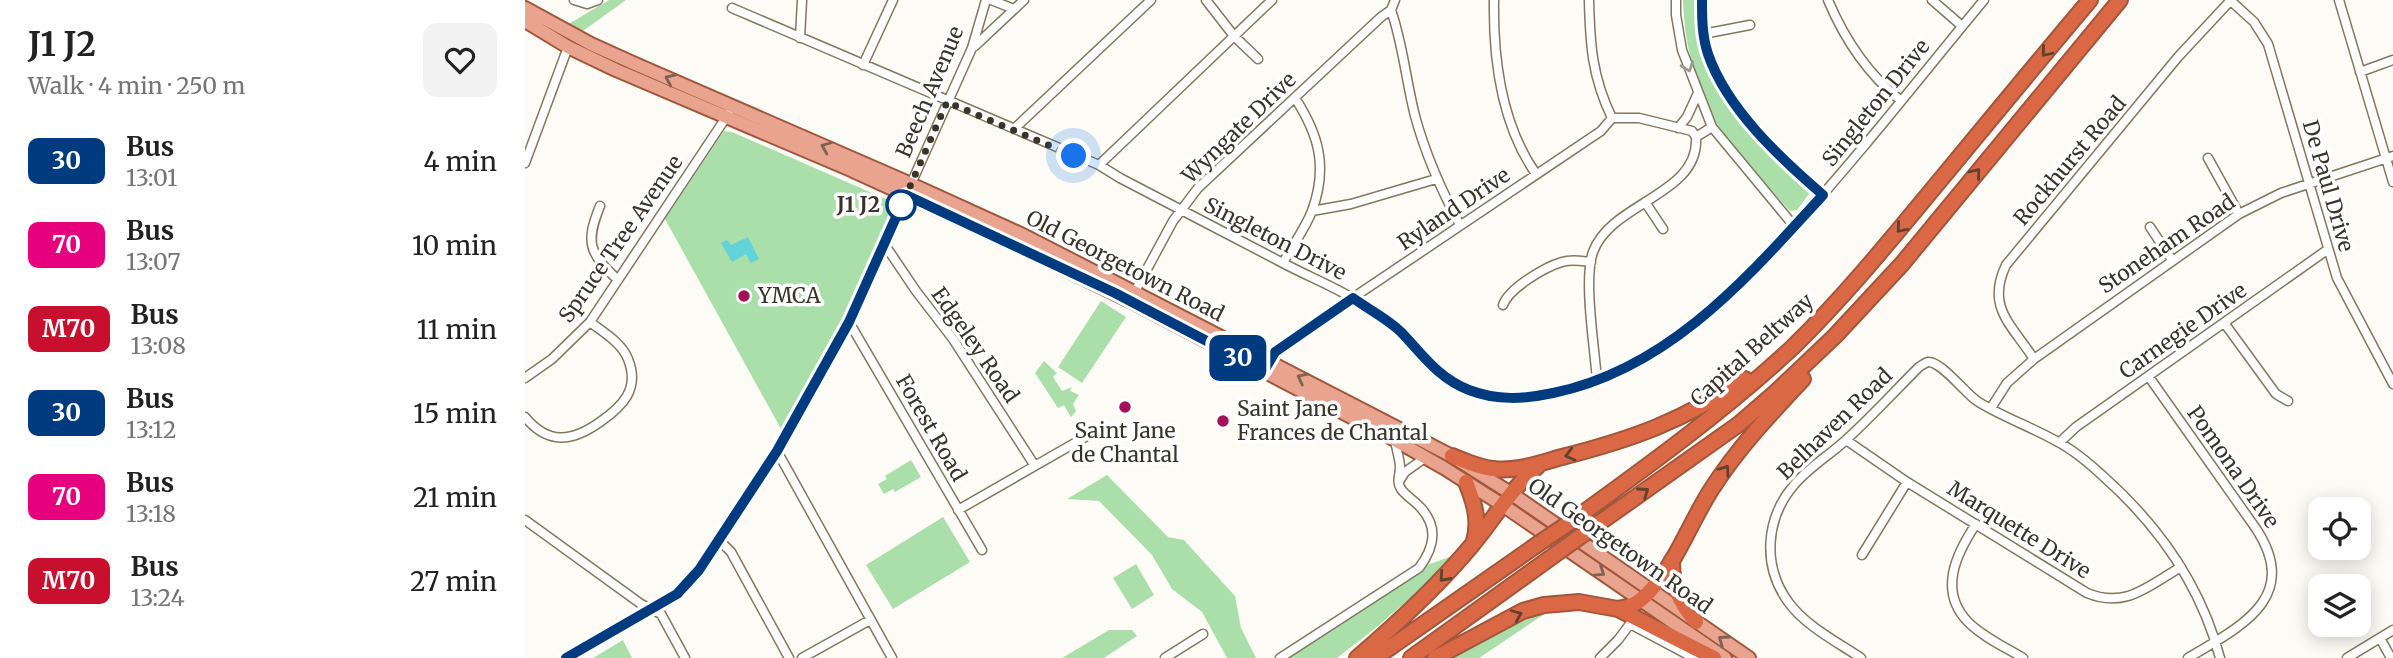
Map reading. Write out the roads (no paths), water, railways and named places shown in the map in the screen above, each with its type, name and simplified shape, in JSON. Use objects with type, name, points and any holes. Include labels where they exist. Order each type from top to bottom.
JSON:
[{"type":"highway","name":"Capital Beltway","points":[[1375,658],[1651,464],[1724,407],[1777,360],[1820,319],[1884,248],[2090,0]]},
{"type":"highway","points":[[1618,609],[1631,607],[1646,595],[1672,559],[1713,486],[1748,438],[1840,339],[2120,0]]},
{"type":"highway","points":[[1411,658],[1699,453],[1776,392],[1835,336],[1902,264]]},
{"type":"highway","points":[[1452,456],[1496,470],[1513,469],[1622,442],[1683,416],[1749,376],[1820,319]]},
{"type":"highway","points":[[1357,658],[1417,605],[1473,545],[1527,474],[1542,463]]},
{"type":"highway","points":[[1466,482],[1476,510],[1477,530],[1473,545]]},
{"type":"highway","points":[[1672,559],[1672,580],[1677,596],[1696,622]]},
{"type":"highway","points":[[1435,658],[1504,620],[1544,605],[1579,602],[1618,609],[1714,658]]},
{"type":"main road","name":"Old Georgetown Road","points":[[525,8],[729,113]]},
{"type":"main road","name":"Old Georgetown Road","points":[[525,21],[568,47],[908,189],[1132,296],[1267,366],[1452,456],[1508,500],[1646,595],[1725,658]]},
{"type":"main road","name":"Old Georgetown Road","points":[[1267,366],[1466,482],[1508,500]]},
{"type":"main road","name":"Old Georgetown Road","points":[[1646,595],[1696,622],[1749,658]]},
{"type":"street","points":[[574,0],[587,4],[598,0]]},
{"type":"street","points":[[800,38],[802,0]]},
{"type":"street","points":[[863,65],[893,0]]},
{"type":"street","points":[[989,0],[1014,9]]},
{"type":"street","name":"Beech Avenue","points":[[566,658],[653,610],[683,590],[777,451],[849,322],[972,48],[989,0]]},
{"type":"street","points":[[972,48],[1024,0]]},
{"type":"street","points":[[1014,129],[1151,0]]},
{"type":"street","points":[[1206,0],[1234,36],[1258,59]]},
{"type":"street","points":[[1099,165],[1272,0]]},
{"type":"street","name":"Wyngate Drive","points":[[1132,296],[1181,209],[1198,188],[1391,10],[1395,0]]},
{"type":"street","points":[[1494,0],[1496,64],[1504,99],[1513,128],[1528,163],[1536,174]]},
{"type":"street","points":[[1589,0],[1592,59],[1612,118],[1639,118],[1692,131],[1696,137],[1696,152],[1686,171],[1609,227],[1598,242],[1591,262],[1589,281],[1597,381]]},
{"type":"street","points":[[1676,0],[1682,50],[1712,127],[1794,226]]},
{"type":"street","points":[[1702,0],[1703,34],[1715,71],[1740,110],[1767,143],[1823,195]]},
{"type":"street","points":[[1828,0],[1864,63],[1900,100]]},
{"type":"street","points":[[1933,0],[1962,26]]},
{"type":"street","name":"Singleton Drive","points":[[732,8],[1099,165],[1353,298],[1399,330],[1427,363],[1445,378],[1470,391],[1494,397],[1532,397],[1597,381],[1625,369],[1669,344],[1693,326],[1751,272],[1823,195],[1984,0]]},
{"type":"street","name":"De Paul Drive","points":[[2231,0],[2254,22],[2268,44],[2337,278],[2393,384]]},
{"type":"street","name":"Rockhurst Road","points":[[2034,359],[2001,309],[1998,299],[1998,282],[2006,265],[2178,57],[2231,0]]},
{"type":"street","points":[[2339,0],[2389,157],[2393,182]]},
{"type":"street","points":[[1391,10],[1398,31],[1415,115],[1436,179],[1460,225]]},
{"type":"street","points":[[1703,34],[1750,25]]},
{"type":"street","points":[[525,163],[568,47]]},
{"type":"street","points":[[2360,72],[2393,60]]},
{"type":"street","points":[[1678,128],[1687,117],[1698,93]]},
{"type":"street","points":[[1283,263],[1312,211],[1320,174],[1318,147],[1310,121],[1295,98]]},
{"type":"street","name":"Spruce Tree Avenue","points":[[525,378],[552,359],[590,322],[729,113]]},
{"type":"street","name":"Ryland Drive","points":[[1267,366],[1275,352],[1601,131],[1612,118]]},
{"type":"street","points":[[1696,137],[1712,127]]},
{"type":"street","name":"Stoneham Road","points":[[1991,408],[2007,383],[2034,359],[2239,214],[2281,193],[2389,157]]},
{"type":"street","points":[[2208,158],[2239,214]]},
{"type":"street","points":[[1312,211],[1351,204],[1436,179]]},
{"type":"street","points":[[1645,202],[1663,229]]},
{"type":"street","points":[[600,206],[591,228],[591,244],[600,264],[618,280]]},
{"type":"street","points":[[2150,227],[2172,260]]},
{"type":"street","name":"Edgeley Road","points":[[885,245],[953,339],[1035,467]]},
{"type":"street","name":"Carnegie Drive","points":[[2060,442],[2076,427],[2327,250]]},
{"type":"street","points":[[1503,305],[1511,293],[1550,267],[1574,260],[1591,262]]},
{"type":"street","points":[[525,417],[541,433],[572,438],[618,410],[628,397],[633,375],[628,359],[615,343],[590,322]]},
{"type":"street","name":"Forest Road","points":[[849,322],[982,550]]},
{"type":"street","points":[[2225,324],[2276,394],[2288,401]]},
{"type":"street","name":"Belhaven Road","points":[[1861,658],[1790,604],[1773,572],[1769,547],[1776,515],[1783,500],[1796,483],[1846,440],[1919,367],[1929,362],[1939,365],[1959,387],[1991,408]]},
{"type":"street","name":"Pomona Drive","points":[[2149,377],[2262,538],[2272,564],[2267,595],[2259,610],[2245,623],[2187,658]]},
{"type":"street","points":[[1991,408],[2060,442],[2084,459],[2127,498],[2157,531],[2181,567],[2199,599],[2220,658]]},
{"type":"street","points":[[958,510],[1087,436]]},
{"type":"street","points":[[1280,658],[1419,568],[1432,547],[1433,532],[1430,522],[1421,507],[1400,489],[1400,466],[1395,440]]},
{"type":"street","name":"Marquette Drive","points":[[1846,440],[1907,482],[2087,593],[2121,599],[2181,567]]},
{"type":"street","points":[[777,451],[892,658]]},
{"type":"street","points":[[1398,482],[1405,472],[1426,457]]},
{"type":"street","points":[[1862,555],[1907,482]]},
{"type":"street","points":[[525,520],[641,604],[661,614],[685,658]]},
{"type":"street","points":[[1976,524],[1955,561],[1952,574],[1953,592],[1968,622],[2022,658]]},
{"type":"street","points":[[719,540],[730,552],[789,658]]},
{"type":"street","points":[[802,658],[870,620]]},
{"type":"street","points":[[1600,658],[1630,624],[1694,658]]},
{"type":"street","points":[[2347,658],[2393,630]]},
{"type":"street","points":[[1166,658],[1203,634]]},
{"type":"street","points":[[2380,638],[2391,658]]},
{"type":"water","points":[[748,237],[759,259],[751,263],[746,254],[732,262],[721,243],[727,240],[731,245]]},
{"type":"place","name":"J1 J2","points":[[901,205]]},
{"type":"place","name":"YMCA","points":[[744,296]]},
{"type":"place","name":"Saint Jane de Chantal","points":[[1125,407]]},
{"type":"place","name":"Saint Jane Frances de Chantal","points":[[1223,421]]}]
